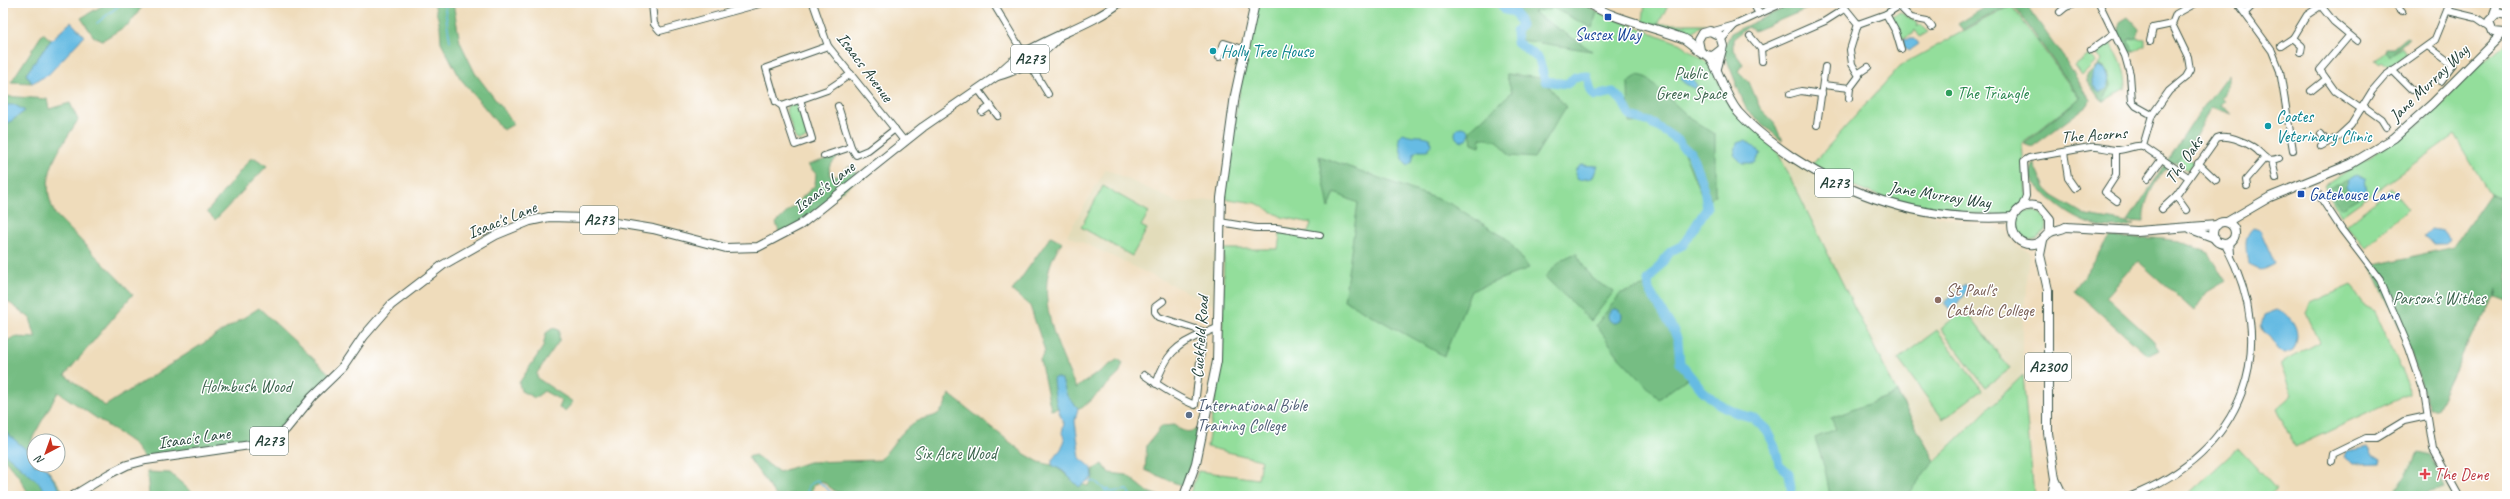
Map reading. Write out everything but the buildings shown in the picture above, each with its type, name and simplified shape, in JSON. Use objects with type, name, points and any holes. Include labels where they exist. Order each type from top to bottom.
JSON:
[{"type":"main road","name":"Isaac's Lane","points":[[73,496],[127,465],[146,460],[264,443],[276,438],[312,397],[342,367],[364,336],[391,305],[443,265],[496,235],[530,221],[549,217],[586,218],[653,229],[726,248],[758,247],[800,225],[947,109],[997,76],[1003,70],[1120,3]]},
{"type":"main road","points":[[1244,49],[1255,3]]},
{"type":"main road","points":[[1587,3],[1606,13],[1683,39],[1709,56],[1716,54],[1722,49]]},
{"type":"main road","points":[[2483,52],[2493,15],[2498,3]]},
{"type":"main road","points":[[2493,15],[2502,13],[2507,15]]},
{"type":"main road","points":[[2490,28],[2505,33]]},
{"type":"main road","points":[[1683,39],[1700,36],[1706,31],[1714,31],[1722,39],[1722,49],[1717,68]]},
{"type":"main road","name":"Jane Murray Way","points":[[2227,222],[2270,196],[2351,164],[2375,151],[2412,123],[2483,52],[2505,33]]},
{"type":"main road","points":[[1700,36],[1698,43],[1700,50]]},
{"type":"main road","name":"Cuckfield Road","points":[[1184,496],[1196,464],[1217,360],[1220,222],[1224,176],[1244,49]]},
{"type":"main road","name":"Jane Murray Way","points":[[1709,56],[1717,68],[1727,95],[1740,114],[1783,151],[1828,180],[1854,192],[1889,204],[1911,209],[1998,220],[2013,217]]},
{"type":"main road","points":[[2040,254],[2029,244],[2016,237],[2012,227],[2013,217],[2021,208],[2034,205],[2044,210],[2050,219],[2066,227]]},
{"type":"main road","name":"Jane Murray Way","points":[[2234,229],[2246,211]]},
{"type":"main road","points":[[2050,219],[2050,232]]},
{"type":"main road","name":"Jane Murray Way","points":[[1998,220],[2001,223],[2012,227]]},
{"type":"main road","points":[[2029,244],[2043,240],[2050,232],[2066,227],[2131,231],[2188,228],[2217,225],[2227,222],[2234,229],[2234,236],[2227,242],[2188,228]]},
{"type":"main road","points":[[2215,238],[2213,231],[2217,225]]},
{"type":"main road","name":"A2300","points":[[2043,240],[2040,254],[2048,290],[2048,433],[2055,479],[2063,496]]},
{"type":"main road","name":"A2300","points":[[2052,496],[2055,479]]},
{"type":"street","points":[[652,3],[654,24],[660,31],[763,3]]},
{"type":"street","name":"Isaacs Avenue","points":[[813,3],[828,46],[906,142]]},
{"type":"street","points":[[993,3],[1048,94]]},
{"type":"street","points":[[1753,3],[1759,14]]},
{"type":"street","points":[[1714,31],[1735,25],[1783,3]]},
{"type":"street","points":[[2060,12],[2064,5],[2079,3]]},
{"type":"street","points":[[2099,3],[2125,56],[2130,74],[2132,101],[2136,106],[2152,115]]},
{"type":"street","points":[[2188,177],[2161,160],[2143,146],[2152,115],[2169,91],[2186,77],[2190,70],[2188,57],[2172,24],[2176,14],[2196,3]]},
{"type":"street","points":[[2237,3],[2272,51],[2280,71],[2293,150]]},
{"type":"street","points":[[2245,13],[2255,3]]},
{"type":"street","points":[[2394,3],[2402,11]]},
{"type":"street","points":[[2321,146],[2344,132],[2376,85],[2392,70],[2429,47],[2439,35],[2450,3]]},
{"type":"street","points":[[2281,46],[2293,38],[2307,15],[2323,4],[2349,36],[2356,41]]},
{"type":"street","points":[[1858,24],[1886,14],[1902,5],[1911,18],[1927,21],[1932,27]]},
{"type":"street","points":[[1761,49],[1825,21],[1843,6],[1858,24]]},
{"type":"street","points":[[2448,11],[2477,18],[2490,28]]},
{"type":"street","points":[[1886,14],[1896,32],[1901,49]]},
{"type":"street","points":[[2477,18],[2493,15]]},
{"type":"street","points":[[1858,24],[1850,50],[1852,64],[1859,73]]},
{"type":"street","points":[[2150,41],[2153,28],[2172,24]]},
{"type":"street","points":[[1722,39],[1735,25]]},
{"type":"street","points":[[2091,50],[2113,34]]},
{"type":"street","points":[[1750,36],[1761,49],[1762,61]]},
{"type":"street","points":[[2349,36],[2320,70],[2336,91],[2381,119],[2386,128]]},
{"type":"street","points":[[2293,38],[2302,46],[2301,52]]},
{"type":"street","points":[[1219,56],[1224,43],[1244,49]]},
{"type":"street","points":[[800,99],[812,139],[795,145],[782,106],[776,102],[766,68],[828,46]]},
{"type":"street","points":[[2429,47],[2453,65],[2441,81]]},
{"type":"street","points":[[1817,125],[1825,67]]},
{"type":"street","points":[[1849,98],[1850,88],[1857,80],[1859,73],[1868,67]]},
{"type":"street","points":[[2392,70],[2412,90]]},
{"type":"street","points":[[782,106],[827,90],[851,74]]},
{"type":"street","points":[[2311,91],[2326,79]]},
{"type":"street","points":[[1823,85],[1850,88]]},
{"type":"street","points":[[978,89],[998,116]]},
{"type":"street","points":[[1790,94],[1801,91],[1822,94]]},
{"type":"street","points":[[838,106],[851,147],[859,156],[895,129]]},
{"type":"street","points":[[982,112],[991,106]]},
{"type":"street","points":[[2321,134],[2327,142]]},
{"type":"street","name":"The Oaks","points":[[2162,209],[2176,196],[2211,143],[2222,136],[2254,147],[2264,159],[2272,161]]},
{"type":"street","name":"The Acorns","points":[[2026,196],[2024,161],[2046,154],[2099,146],[2116,150],[2138,145],[2143,146]]},
{"type":"street","points":[[824,156],[851,147]]},
{"type":"street","points":[[2116,150],[2116,175],[2103,195],[2117,200]]},
{"type":"street","points":[[2064,152],[2068,178],[2075,188]]},
{"type":"street","points":[[2276,178],[2272,161],[2279,158]]},
{"type":"street","points":[[2247,186],[2246,180],[2252,171],[2264,159]]},
{"type":"street","points":[[2147,179],[2161,160]]},
{"type":"street","points":[[2198,163],[2216,180]]},
{"type":"street","points":[[2317,192],[2342,230],[2380,280],[2409,348],[2424,392],[2433,449],[2459,496]]},
{"type":"street","points":[[2021,208],[2026,196],[2034,205]]},
{"type":"street","points":[[2176,196],[2186,210]]},
{"type":"street","points":[[1220,222],[1256,228],[1277,228],[1320,235]]},
{"type":"street","points":[[2131,496],[2169,478],[2200,456],[2222,431],[2241,399],[2252,354],[2248,313],[2227,242]]},
{"type":"street","points":[[1163,301],[1156,306],[1155,312],[1159,317],[1204,333]]},
{"type":"street","points":[[1156,384],[1165,360],[1174,350],[1204,333],[1217,328]]},
{"type":"street","points":[[1144,375],[1178,398],[1195,406],[1204,333]]},
{"type":"street","points":[[2332,461],[2333,454],[2344,448],[2366,438],[2376,438],[2404,420],[2427,416]]},
{"type":"shaded area","name":"St Paul's Catholic College","points":[[1776,149],[1806,171],[1886,205],[2007,231],[2016,245],[2030,252],[2023,319],[2023,375],[1933,465]]},
{"type":"shaded area","points":[[1106,169],[1179,203],[1218,199],[1214,305],[1067,235]]},
{"type":"shaded area","name":"The Dene","points":[[2433,449],[2459,496],[2389,496],[2418,452]]},
{"type":"green space","points":[[107,3],[145,3],[129,24],[103,40],[94,37],[81,18]]},
{"type":"green space","points":[[434,3],[453,3],[460,42],[475,73],[514,124],[503,130],[460,78],[441,42],[440,26]]},
{"type":"green space","name":"Public Green Space","points":[[1255,3],[1554,3],[1591,28],[1597,12],[1679,43],[1708,63],[1729,100],[1776,149],[1895,389],[1935,461],[2023,375],[2034,496],[1189,496],[1198,471],[1258,479],[1261,460],[1207,447],[1222,357],[1224,249],[1278,249],[1281,228],[1308,233],[1311,223],[1282,217],[1256,203],[1221,198]]},
{"type":"green space","points":[[1497,3],[1584,3],[1597,12],[1592,28],[1553,8],[1533,12],[1592,51],[1515,39],[1519,9],[1501,10]]},
{"type":"green space","points":[[1645,3],[1669,3],[1659,23],[1654,24],[1705,24],[1689,34],[1668,31],[1643,21]]},
{"type":"green space","points":[[1795,3],[1821,3],[1754,31],[1748,27],[1733,39],[1733,50],[1743,64],[1738,71],[1749,82],[1760,108],[1774,122],[1782,141],[1747,111],[1723,50],[1731,33]]},
{"type":"green space","points":[[1992,3],[2012,3],[1963,30],[1958,24]]},
{"type":"green space","points":[[2012,3],[2025,3],[2064,58],[2090,100],[2088,105],[2032,147],[2024,144],[2080,98]]},
{"type":"green space","points":[[2011,5],[2079,98],[2022,144],[2027,205],[2013,217],[1911,209],[1809,168],[1900,66]]},
{"type":"green space","points":[[1900,12],[1917,23],[1916,27],[1921,24],[1928,32],[1920,37],[1915,30],[1913,34],[1901,40],[1890,17]]},
{"type":"green space","points":[[2128,17],[2139,29],[2137,38],[2129,39],[2128,42],[2135,51],[2126,54],[2117,37],[2120,22]]},
{"type":"green space","points":[[43,33],[51,40],[26,74],[32,83],[11,82]]},
{"type":"green space","points":[[2407,37],[2409,38],[2390,56],[2385,51],[2386,48],[2394,48]]},
{"type":"green space","points":[[2129,39],[2145,39],[2145,45],[2135,51],[2128,42]]},
{"type":"green space","points":[[2507,41],[2507,203],[2490,194],[2454,135],[2341,216],[2324,186],[2425,120],[2480,64]]},
{"type":"green space","points":[[2110,43],[2122,64],[2126,88],[2102,102],[2111,86],[2105,69],[2098,65],[2102,60],[2098,56],[2098,51]]},
{"type":"green space","points":[[2402,47],[2406,54],[2389,68],[2382,62],[2380,64],[2375,60],[2385,51],[2390,56]]},
{"type":"green space","points":[[2089,55],[2095,60],[2095,63],[2082,76],[2075,66]]},
{"type":"green space","points":[[2098,65],[2108,73],[2111,86],[2102,102],[2087,81],[2087,76]]},
{"type":"green space","points":[[1506,74],[1542,78],[1566,107],[1534,158],[1510,156],[1498,141],[1481,138],[1480,146],[1472,143],[1470,130],[1512,92]]},
{"type":"green space","points":[[2228,74],[2228,86],[2221,98],[2224,101],[2220,105],[2232,114],[2211,107],[2200,129],[2186,150],[2176,162],[2167,168],[2153,187],[2145,208],[2144,222],[2128,221],[2199,113]]},
{"type":"green space","points":[[1638,75],[1646,77],[1691,119],[1715,134],[1715,195],[1705,204],[1679,141],[1650,122],[1629,123],[1628,82]]},
{"type":"green space","name":"Holmbush Wood","points":[[3,96],[47,99],[49,109],[70,103],[78,120],[63,143],[52,165],[48,188],[50,200],[55,214],[133,294],[65,375],[105,406],[259,308],[333,377],[276,438],[146,460],[133,443],[58,392],[35,433],[26,433],[26,473],[50,473],[66,495],[30,496],[18,475],[3,457],[3,343],[14,337],[36,338],[30,318],[3,298]]},
{"type":"green space","points":[[795,103],[799,105],[808,134],[807,138],[799,141],[795,138],[786,110],[788,106]]},
{"type":"green space","points":[[2181,154],[2194,162],[2187,170],[2175,163]]},
{"type":"green space","points":[[839,155],[829,167],[830,176],[838,176],[849,166],[861,177],[781,237],[776,223],[815,185],[816,174],[808,165]]},
{"type":"green space","points":[[1319,156],[1451,204],[1507,239],[1529,268],[1471,291],[1444,356],[1344,300],[1358,203],[1335,193],[1329,208]]},
{"type":"green space","points":[[255,158],[267,166],[215,220],[207,212],[250,159]]},
{"type":"green space","points":[[2034,163],[2045,188],[2053,196],[2087,216],[2134,224],[2110,228],[2085,222],[2074,216],[2053,201],[2034,182],[2030,174]]},
{"type":"green space","points":[[2347,180],[2346,188],[2358,198],[2341,208],[2326,189]]},
{"type":"green space","points":[[1103,186],[1149,212],[1141,226],[1147,229],[1132,256],[1081,227]]},
{"type":"green space","points":[[2391,188],[2408,208],[2365,248],[2346,226]]},
{"type":"green space","name":"Parson's Withes","points":[[2490,194],[2507,203],[2507,302],[2496,298],[2498,289],[2496,297],[2473,333],[2437,409],[2430,409],[2409,348],[2371,266],[2453,247]]},
{"type":"green space","points":[[2031,210],[2037,211],[2045,219],[2045,231],[2037,239],[2031,240],[2025,239],[2017,231],[2016,225],[2017,219],[2025,211]]},
{"type":"green space","points":[[1051,236],[1062,242],[1052,259],[1047,277],[1049,315],[1061,353],[1076,388],[1118,359],[1123,363],[1119,374],[1082,408],[1063,407],[1051,410],[1040,360],[1045,351],[1030,306],[1012,291]]},
{"type":"green space","points":[[2110,238],[2154,238],[2180,241],[2209,253],[2226,281],[2207,292],[2194,311],[2138,261],[2106,297],[2153,340],[2159,349],[2147,355],[2074,290]]},
{"type":"green space","points":[[1576,253],[1592,279],[1614,291],[1591,321],[1545,277],[1561,260]]},
{"type":"green space","points":[[1650,285],[1677,334],[1682,370],[1690,376],[1659,399],[1619,357],[1596,325],[1621,293]]},
{"type":"green space","points":[[2351,285],[2365,306],[2375,311],[2408,383],[2409,394],[2295,447],[2277,408],[2292,395],[2281,363],[2320,342],[2306,313],[2311,303]]},
{"type":"green space","points":[[1965,310],[2010,369],[1985,387],[1941,328]]},
{"type":"green space","points":[[553,328],[559,330],[559,341],[537,373],[537,378],[573,402],[565,411],[559,408],[562,401],[544,391],[535,398],[521,391],[519,383],[543,347],[546,333]]},
{"type":"green space","points":[[1937,330],[1982,390],[1943,419],[1898,359]]},
{"type":"green space","points":[[1897,393],[1935,461],[1906,496],[1830,496],[1825,469],[1815,438],[1836,429],[1831,418]]},
{"type":"green space","name":"Six Acre Wood","points":[[949,394],[1025,454],[1039,462],[1055,466],[1077,483],[1088,486],[1092,481],[1094,469],[1103,464],[1109,473],[1127,475],[1148,492],[1159,496],[852,496],[848,493],[836,492],[822,481],[814,485],[809,496],[789,494],[776,496],[748,457],[755,455],[779,472],[809,462],[880,460],[911,425],[917,421],[937,414],[945,404]]},
{"type":"green space","points":[[1174,425],[1189,432],[1204,426],[1187,488],[1145,470],[1147,445],[1162,426]]},
{"type":"green space","points":[[2238,448],[2276,489],[2269,496],[2186,496]]},
{"type":"green space","name":"The Dene","points":[[2418,452],[2430,455],[2445,488],[2425,494],[2425,496],[2392,496],[2414,462]]},
{"type":"green space","points":[[147,472],[170,473],[196,496],[149,496]]},
{"type":"water","points":[[71,22],[84,36],[48,75],[32,83],[26,74],[51,40]]},
{"type":"water","points":[[1915,39],[1919,44],[1909,51],[1903,46],[1904,40]]},
{"type":"water","points":[[2098,67],[2106,71],[2109,79],[2107,89],[2100,92],[2094,87],[2092,80],[2093,73]]},
{"type":"water","points":[[1684,74],[1694,80],[1697,86],[1695,89],[1684,83],[1681,78]]},
{"type":"water","points":[[3,105],[15,105],[25,111],[3,127]]},
{"type":"water","points":[[1459,127],[1465,127],[1469,131],[1469,137],[1465,141],[1459,141],[1455,137],[1455,131]]},
{"type":"water","points":[[1403,133],[1430,138],[1431,145],[1428,150],[1418,150],[1414,153],[1412,162],[1407,166],[1402,156],[1399,137]]},
{"type":"water","points":[[1746,140],[1761,153],[1754,163],[1742,163],[1734,155],[1737,143]]},
{"type":"water","points":[[1581,165],[1598,166],[1592,178],[1578,180],[1575,174],[1576,169]]},
{"type":"water","points":[[2355,175],[2365,178],[2367,194],[2358,198],[2346,188],[2347,180]]},
{"type":"water","points":[[2253,228],[2260,230],[2275,264],[2261,271],[2248,265],[2246,241],[2247,236]]},
{"type":"water","points":[[2431,229],[2443,231],[2449,239],[2445,244],[2433,244],[2424,236]]},
{"type":"water","points":[[1965,284],[1969,288],[1953,309],[1949,310],[1944,302]]},
{"type":"water","points":[[1615,309],[1620,311],[1622,316],[1620,321],[1615,323],[1610,321],[1608,316],[1610,311]]},
{"type":"water","points":[[2277,310],[2288,317],[2297,332],[2296,344],[2293,350],[2285,353],[2278,349],[2270,338],[2264,333],[2261,325],[2264,315]]},
{"type":"water","points":[[1056,377],[1062,380],[1067,396],[1078,408],[1075,421],[1080,458],[1090,466],[1093,471],[1092,478],[1079,487],[1063,471],[1052,465],[1052,460],[1061,449],[1065,440],[1062,433],[1064,423],[1054,390],[1053,379]]},
{"type":"water","points":[[3,430],[26,449],[26,472],[3,452]]},
{"type":"water","points":[[2368,447],[2373,455],[2381,460],[2380,463],[2353,464],[2345,457],[2347,451]]},
{"type":"water","points":[[27,473],[49,473],[60,490],[48,496],[39,483]]},
{"type":"waterway","points":[[97,23],[122,3]]},
{"type":"waterway","points":[[444,3],[450,41]]},
{"type":"waterway","points":[[1500,3],[1505,10],[1515,12],[1521,25],[1516,32],[1517,42],[1539,59],[1545,81],[1567,84],[1575,77],[1587,76],[1591,91],[1595,96],[1613,92],[1622,101],[1631,117],[1650,122],[1679,141],[1682,147],[1691,152],[1704,189],[1707,208],[1683,245],[1671,251],[1648,281],[1649,290],[1674,331],[1678,341],[1680,363],[1701,389],[1717,403],[1736,413],[1754,418],[1766,429],[1775,447],[1779,464],[1789,473],[1792,496]]},
{"type":"waterway","points":[[807,496],[808,486],[817,480],[833,494],[848,493],[852,496]]},
{"type":"waterway","points":[[1090,481],[1096,482],[1106,491]]},
{"type":"waterway","points":[[1105,496],[1108,489],[1111,492],[1128,490],[1130,496]]},
{"type":"waterway","points":[[852,496],[864,496]]},
{"type":"place","name":"Sussex Way","points":[[1608,17]]},
{"type":"place","name":"Holly Tree House","points":[[1213,51]]},
{"type":"place","name":"The Triangle","points":[[1949,93]]},
{"type":"place","name":"Cootes Veterinary Clinic","points":[[2268,126]]},
{"type":"place","name":"Gatehouse Lane","points":[[2301,194]]},
{"type":"place","name":"St Paul's Catholic College","points":[[1938,300]]},
{"type":"place","name":"International Bible Training College","points":[[1189,415]]},
{"type":"place","name":"The Dene","points":[[2425,474]]}]
